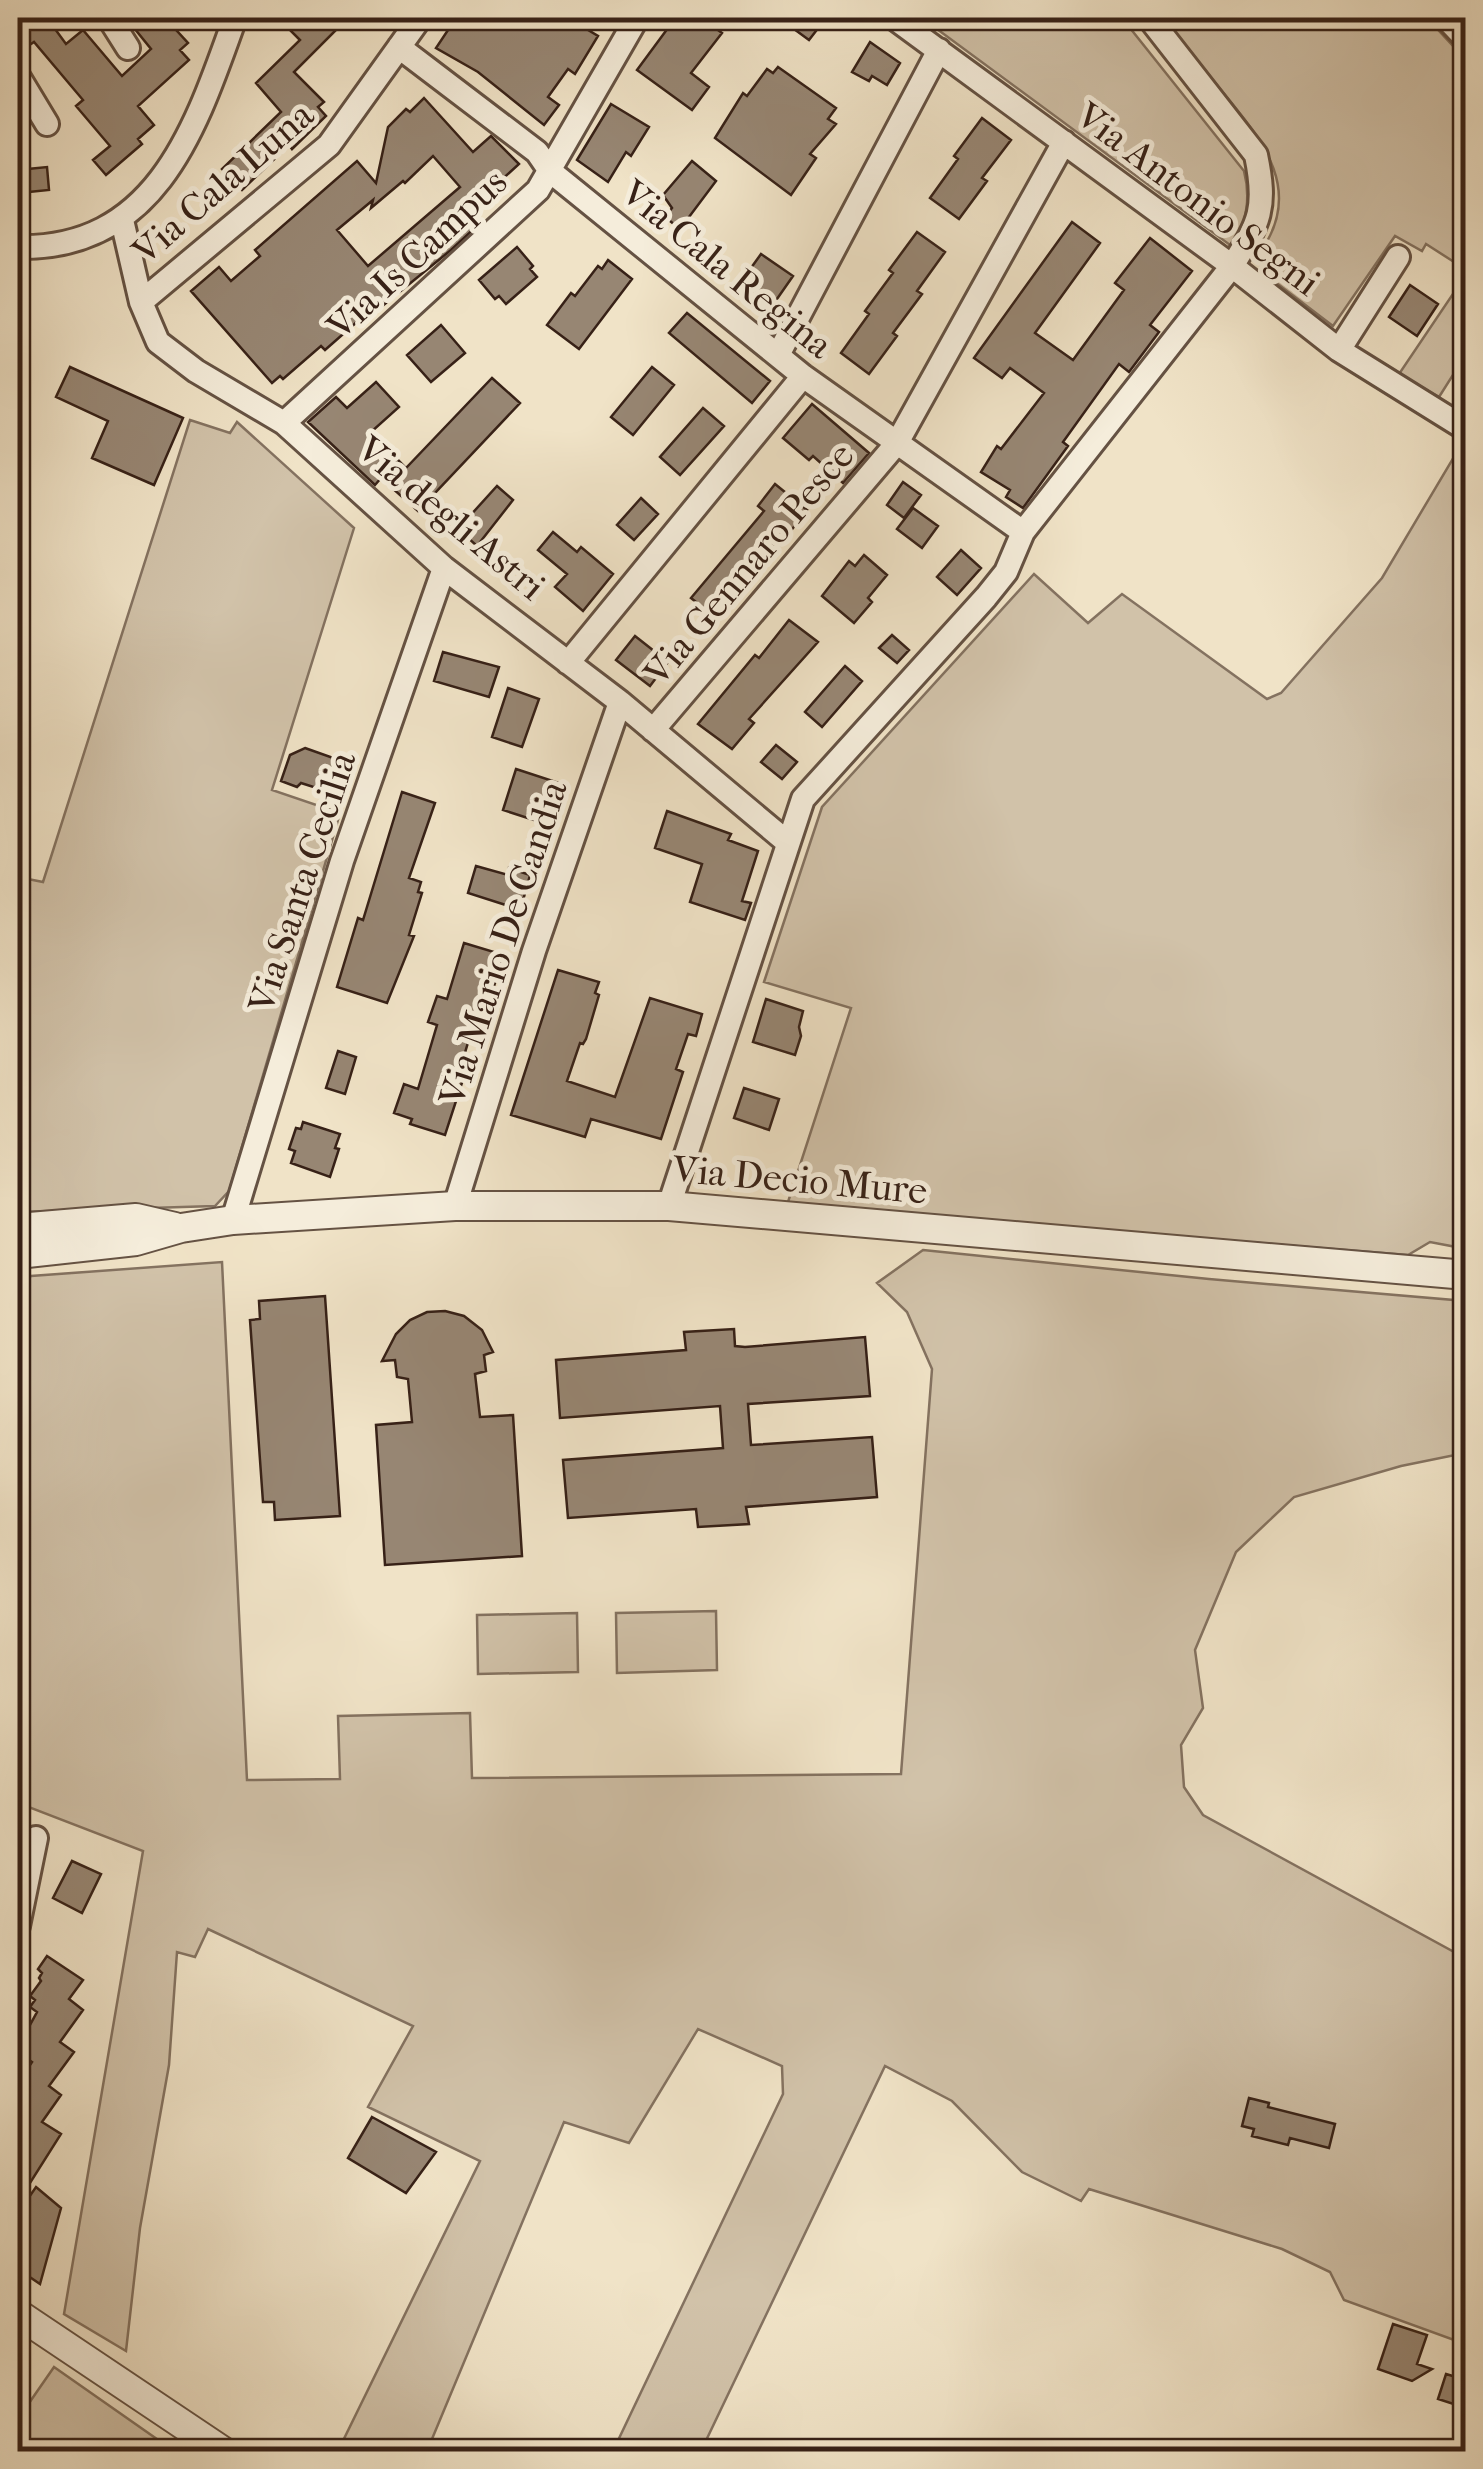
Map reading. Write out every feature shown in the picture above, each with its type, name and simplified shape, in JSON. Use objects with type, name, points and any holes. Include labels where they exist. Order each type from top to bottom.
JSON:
[{"type":"street","points":[[108,18],[128,48]]},
{"type":"street","points":[[18,247],[41,248],[81,238],[122,220],[160,181],[200,116],[236,18]]},
{"type":"street","name":"Via Cala Luna","points":[[141,302],[329,145],[420,18]]},
{"type":"street","name":"Via Is Campus","points":[[284,423],[538,190],[637,18]]},
{"type":"street","name":"Via Antonio Segni","points":[[894,18],[1232,266],[1338,350],[1466,430]]},
{"type":"street","points":[[669,1206],[803,798],[1006,572],[1022,532],[1232,266],[1257,228],[1262,192],[1256,156],[1149,18]]},
{"type":"street","points":[[1446,18],[1466,39]]},
{"type":"street","name":"Via Cala Regina","points":[[399,47],[537,152],[550,171],[803,376],[1022,532]]},
{"type":"street","points":[[778,355],[939,50]]},
{"type":"street","points":[[18,76],[47,124]]},
{"type":"street","name":"Via Gennaro Pesce","points":[[653,730],[898,443],[1064,142]]},
{"type":"street","name":"Via degli Astri","points":[[122,220],[141,302],[158,342],[196,371],[284,423],[444,568],[620,702],[787,842]]},
{"type":"street","points":[[1338,350],[1398,257]]},
{"type":"street","points":[[568,663],[803,376]]},
{"type":"street","name":"Via Santa Cecilia","points":[[233,1220],[342,862],[444,568]]},
{"type":"street","name":"Via Mario De Candia","points":[[454,1206],[534,951],[620,702]]},
{"type":"street","name":"Via Decio Mure","points":[[18,1254],[136,1241],[181,1228],[233,1220],[454,1206],[669,1206],[1466,1275]]},
{"type":"street","name":"Via Decio Mure","points":[[18,1228],[136,1218],[181,1228]]},
{"type":"street","points":[[18,1926],[36,1838]]},
{"type":"street","points":[[18,2314],[224,2452]]},
{"type":"shaded area","points":[[922,18],[1122,18],[1244,171],[1246,207],[1237,243],[1230,245]]},
{"type":"shaded area","points":[[1162,18],[1427,18],[1465,59],[1465,269],[1426,244],[1422,251],[1395,236],[1333,326],[1262,272],[1258,255],[1272,232],[1278,210],[1273,168],[1251,128]]},
{"type":"shaded area","points":[[1465,276],[1465,356],[1439,397],[1399,374]]},
{"type":"shaded area","points":[[190,420],[230,433],[237,422],[354,528],[272,790],[340,813],[229,1191],[215,1206],[18,1212],[18,972],[25,953],[18,950],[18,877],[43,882]]},
{"type":"shaded area","points":[[1461,445],[1465,448],[1466,1110],[1457,1132],[1465,1139],[1465,1256],[1456,1247],[1430,1242],[1408,1255],[788,1202],[851,1008],[764,982],[822,807],[1034,574],[1088,623],[1122,594],[1267,699],[1281,693],[1382,578]]},
{"type":"shaded area","points":[[923,1250],[1465,1301],[1465,1453],[1401,1466],[1294,1497],[1236,1552],[1195,1650],[1203,1708],[1181,1745],[1184,1787],[1203,1815],[1465,1958],[1465,2344],[1344,2300],[1330,2272],[1282,2249],[1089,2189],[1081,2201],[1022,2172],[952,2101],[885,2066],[701,2451],[613,2451],[783,2094],[782,2066],[698,2029],[629,2143],[564,2122],[427,2451],[338,2451],[480,2161],[368,2107],[413,2026],[208,1929],[195,1957],[177,1952],[169,2065],[140,2228],[126,2351],[64,2314],[143,1851],[18,1803],[18,1304],[22,1283],[31,1276],[222,1262],[247,1780],[340,1779],[338,1716],[470,1713],[472,1778],[901,1774],[932,1369],[907,1312],[877,1283]]},
{"type":"shaded area","points":[[716,1611],[717,1670],[617,1673],[616,1613]]},
{"type":"shaded area","points":[[577,1613],[578,1672],[478,1674],[477,1615]]},
{"type":"shaded area","points":[[54,2367],[174,2451],[18,2451],[18,2419]]},
{"type":"building","points":[[18,18],[47,18],[66,44],[83,30],[122,76],[151,49],[126,18],[165,18],[188,43],[180,50],[189,60],[138,106],[154,125],[138,139],[142,144],[106,175],[93,160],[110,146],[76,106],[83,100],[34,42],[25,48],[18,37]]},
{"type":"building","points":[[278,18],[330,18],[339,27],[294,72],[324,102],[318,107],[326,116],[242,190],[222,169],[281,112],[256,83],[300,40]]},
{"type":"building","points":[[456,18],[568,18],[598,36],[575,74],[568,69],[548,97],[559,105],[544,125],[478,72],[436,48]]},
{"type":"building","points":[[654,18],[722,18],[714,27],[722,33],[691,73],[709,87],[692,110],[637,70],[668,28]]},
{"type":"building","points":[[779,18],[826,18],[809,40]]},
{"type":"building","points":[[870,42],[900,63],[887,85],[872,76],[869,81],[852,72]]},
{"type":"building","points":[[778,67],[836,108],[828,119],[836,124],[810,154],[816,158],[791,195],[715,138],[743,93],[747,96],[767,69],[773,73]]},
{"type":"building","points":[[424,98],[473,152],[491,136],[519,164],[497,184],[500,188],[467,217],[476,227],[451,250],[325,350],[321,346],[283,379],[280,376],[272,383],[191,291],[219,267],[231,281],[260,256],[255,250],[357,161],[376,183],[388,127],[406,109],[410,112]],"holes":[[[433,156],[460,187],[368,266],[337,230],[373,200],[371,208],[405,183]]]},
{"type":"building","points":[[611,104],[649,127],[631,156],[626,152],[608,182],[577,160]]},
{"type":"building","points":[[982,118],[1011,140],[982,178],[987,181],[959,219],[930,198]]},
{"type":"building","points":[[692,161],[716,181],[680,229],[665,217],[672,208],[663,195]]},
{"type":"building","points":[[47,167],[49,190],[18,193],[18,170]]},
{"type":"building","points":[[1072,222],[1100,243],[1035,333],[1073,360],[1124,290],[1115,283],[1150,238],[1192,271],[1150,325],[1159,332],[1129,372],[1119,364],[1063,442],[1068,446],[1023,508],[1006,497],[1010,490],[981,472],[997,446],[1001,449],[1044,393],[1010,368],[1002,378],[974,358]]},
{"type":"building","points":[[917,232],[945,252],[917,291],[922,294],[893,333],[897,336],[869,374],[841,353],[893,273],[889,270]]},
{"type":"building","points":[[517,247],[537,277],[506,304],[499,296],[495,299],[479,280]]},
{"type":"building","points":[[761,254],[793,276],[770,309],[738,286]]},
{"type":"building","points":[[608,260],[632,279],[579,349],[547,325],[571,293],[575,296],[598,266],[602,269]]},
{"type":"building","points":[[1410,285],[1438,304],[1417,336],[1389,317]]},
{"type":"building","points":[[687,313],[770,381],[752,403],[669,333]]},
{"type":"building","points":[[441,325],[465,353],[431,382],[407,355]]},
{"type":"building","points":[[70,367],[183,418],[154,485],[92,458],[108,421],[56,397]]},
{"type":"building","points":[[652,367],[674,385],[633,435],[611,417]]},
{"type":"building","points":[[492,378],[520,403],[418,511],[381,478],[375,485],[308,422],[336,397],[347,408],[376,382],[399,407],[371,432],[406,468]]},
{"type":"building","points":[[812,404],[869,453],[843,483],[813,456],[809,460],[783,438]]},
{"type":"building","points":[[703,408],[724,426],[680,475],[660,457]]},
{"type":"building","points":[[903,482],[921,495],[904,518],[887,505]]},
{"type":"building","points":[[775,484],[807,510],[762,568],[758,565],[715,617],[691,598],[764,511],[758,506]]},
{"type":"building","points":[[497,486],[513,500],[477,546],[458,529]]},
{"type":"building","points":[[641,498],[658,514],[634,540],[617,525]]},
{"type":"building","points":[[913,508],[938,526],[922,548],[897,529]]},
{"type":"building","points":[[553,532],[577,552],[581,547],[613,574],[583,611],[555,587],[567,574],[538,550]]},
{"type":"building","points":[[961,550],[981,568],[957,595],[937,577]]},
{"type":"building","points":[[864,555],[887,575],[854,623],[822,596],[849,561],[855,566]]},
{"type":"building","points":[[789,620],[818,642],[749,719],[754,723],[732,749],[698,724]]},
{"type":"building","points":[[892,635],[909,650],[897,663],[879,648]]},
{"type":"building","points":[[635,636],[668,662],[650,686],[616,660]]},
{"type":"building","points":[[443,652],[499,667],[489,697],[434,681]]},
{"type":"building","points":[[845,666],[862,681],[822,727],[805,712]]},
{"type":"building","points":[[508,688],[539,699],[522,747],[492,737]]},
{"type":"building","points":[[776,745],[797,762],[782,779],[761,762]]},
{"type":"building","points":[[305,748],[339,760],[329,792],[281,781],[290,755]]},
{"type":"building","points":[[516,769],[559,783],[546,824],[503,810]]},
{"type":"building","points":[[402,792],[435,803],[409,878],[421,882],[418,892],[422,893],[409,935],[414,936],[387,1003],[337,987],[358,918],[363,920]]},
{"type":"building","points":[[667,811],[731,834],[728,840],[758,851],[742,901],[751,903],[745,920],[690,902],[702,864],[655,848]]},
{"type":"building","points":[[476,866],[508,875],[509,868],[530,875],[522,904],[514,902],[512,907],[468,893]]},
{"type":"building","points":[[464,943],[504,955],[493,989],[485,986],[464,1056],[470,1058],[445,1135],[410,1124],[412,1119],[394,1113],[404,1084],[418,1089],[437,1025],[428,1022],[437,996],[447,999]]},
{"type":"building","points":[[558,970],[599,982],[586,1039],[580,1043],[567,1081],[615,1097],[650,998],[702,1014],[696,1036],[688,1034],[676,1069],[683,1072],[661,1139],[591,1119],[585,1137],[511,1115]]},
{"type":"building","points":[[766,999],[803,1011],[795,1055],[753,1042]]},
{"type":"building","points":[[338,1051],[356,1057],[345,1094],[326,1088]]},
{"type":"building","points":[[744,1088],[779,1099],[769,1130],[734,1118]]},
{"type":"building","points":[[303,1122],[340,1134],[330,1177],[291,1163],[295,1151],[289,1149],[296,1128],[301,1129]]},
{"type":"building","points":[[325,1296],[340,1516],[275,1520],[274,1502],[263,1502],[250,1320],[260,1319],[259,1301]]},
{"type":"building","points":[[427,1312],[464,1316],[482,1330],[493,1352],[484,1355],[486,1371],[475,1374],[480,1417],[513,1415],[522,1556],[385,1565],[376,1425],[412,1422],[408,1379],[397,1377],[395,1360],[382,1361],[396,1334],[410,1320]]},
{"type":"building","points":[[734,1329],[735,1346],[745,1347],[865,1337],[870,1396],[748,1404],[751,1445],[872,1437],[877,1497],[746,1507],[749,1524],[698,1527],[696,1509],[568,1518],[563,1460],[723,1448],[720,1406],[560,1418],[556,1360],[686,1350],[684,1332]]},
{"type":"building","points":[[72,1861],[101,1874],[82,1913],[53,1898]]},
{"type":"building","points":[[47,1956],[83,1980],[69,1999],[83,2010],[60,2042],[74,2052],[49,2086],[61,2095],[42,2122],[61,2134],[30,2183],[18,2174],[18,2116],[26,2104],[18,2099],[18,2083],[32,2062],[18,2052],[18,2047],[37,2012],[30,2007],[35,2000],[30,1996],[41,1981],[38,1969]]},
{"type":"building","points":[[1249,2098],[1269,2103],[1268,2107],[1335,2124],[1329,2148],[1290,2138],[1288,2145],[1252,2136],[1254,2129],[1242,2126]]},
{"type":"building","points":[[372,2117],[436,2152],[406,2193],[348,2158]]},
{"type":"building","points":[[36,2187],[61,2208],[40,2284],[18,2269],[18,2213]]},
{"type":"building","points":[[1393,2324],[1427,2335],[1417,2364],[1432,2369],[1412,2381],[1378,2369]]},
{"type":"building","points":[[1446,2374],[1466,2380],[1466,2408],[1438,2399]]}]
